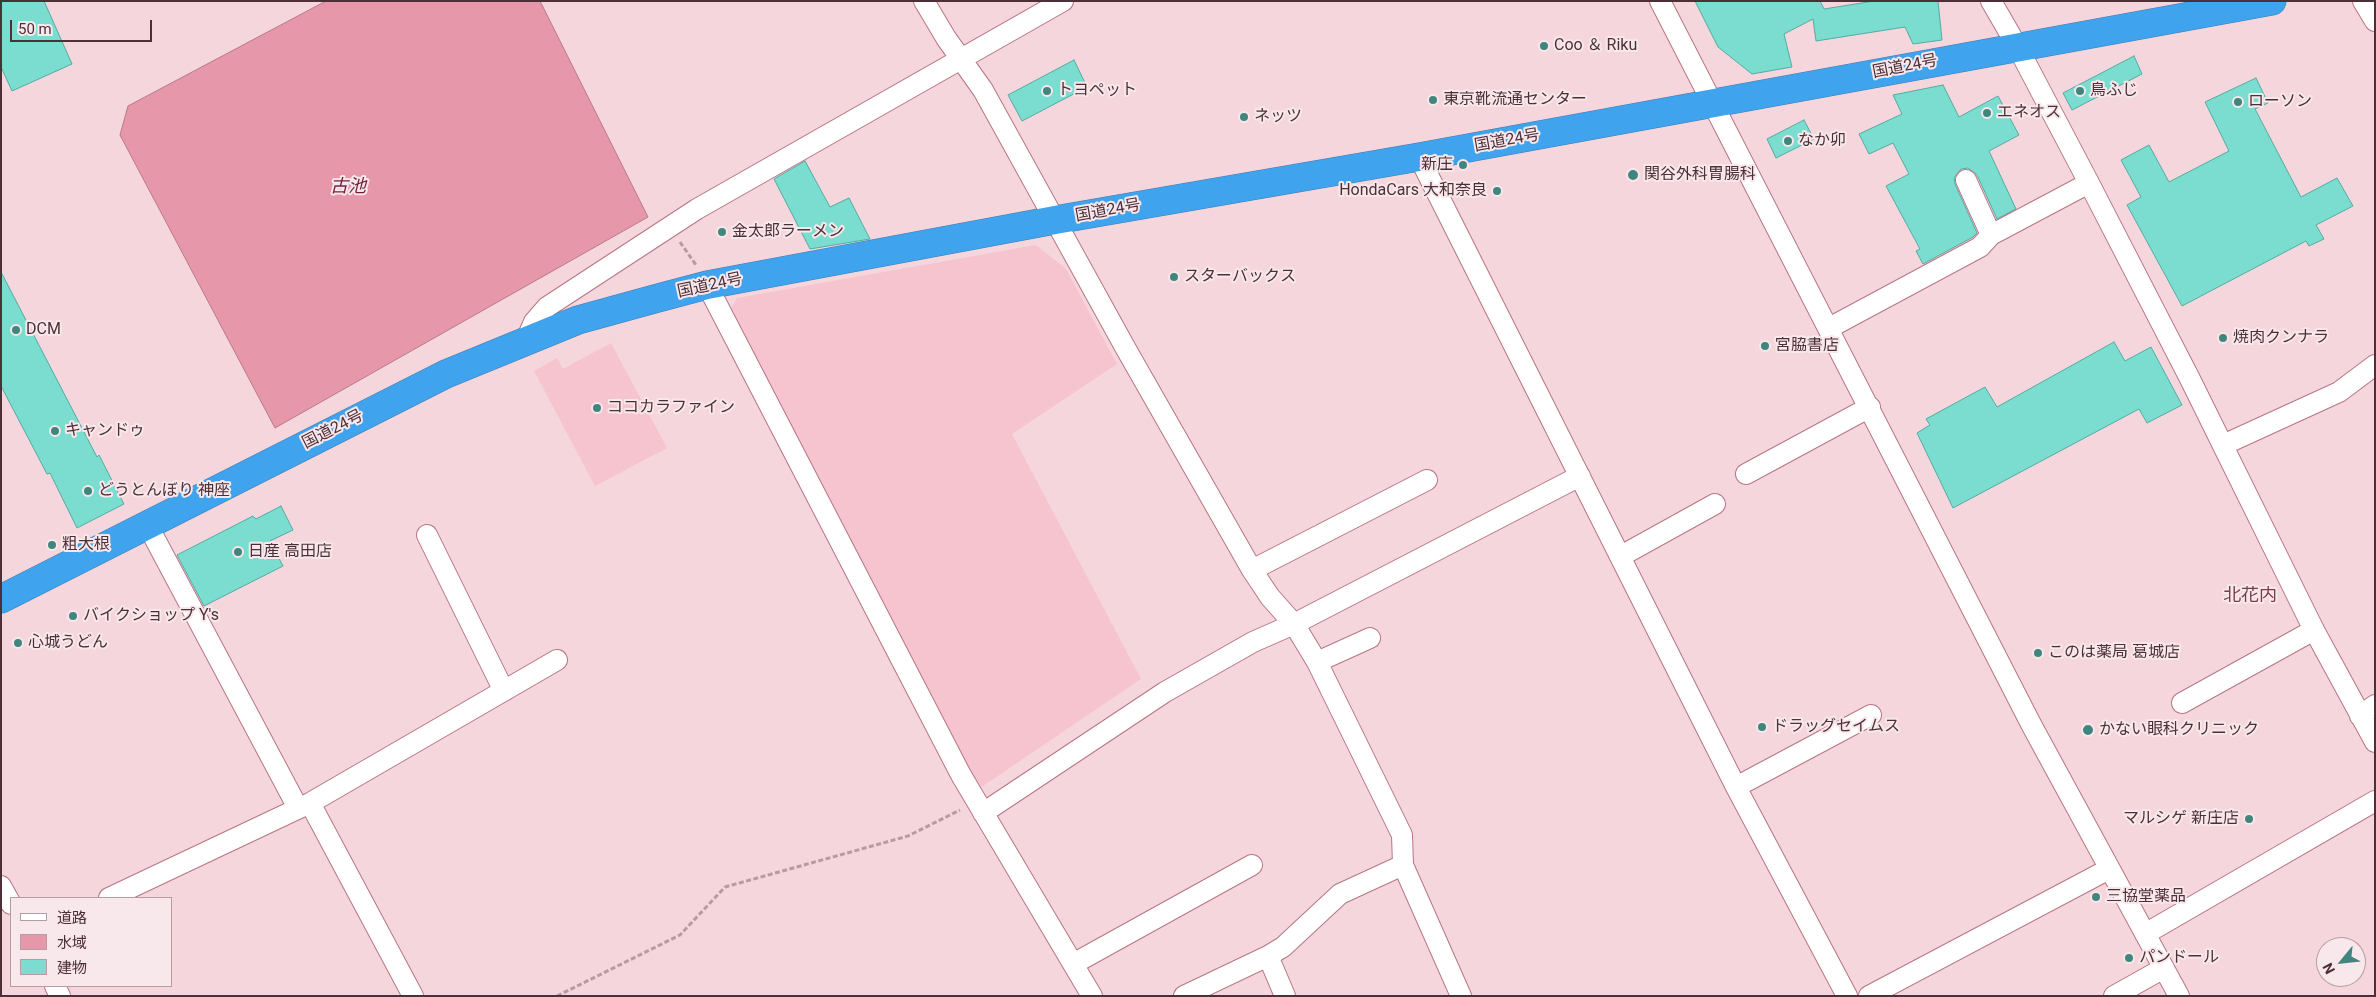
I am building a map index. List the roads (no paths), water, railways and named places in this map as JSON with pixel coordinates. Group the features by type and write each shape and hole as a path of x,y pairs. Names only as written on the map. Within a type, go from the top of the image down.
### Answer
{"highway":[{"name":"国道24号","path":"1,599 148,526 383,404 446,374 578,320 707,285 1055,220 1420,157 2272,1"}],"street":[{"path":"924,1 960,58 984,90 1252,570 1270,597 1294,624 1317,662 1402,835 1403,865 1461,996"},
{"path":"526,340 534,322 547,307 697,209 1062,1"},
{"path":"1660,1 2032,726 2180,996"},
{"path":"1991,1 2018,46 2223,445 2314,630 2367,710 2375,742"},
{"path":"2363,1 2375,21"},
{"path":"1420,157 1736,787 1847,996"},
{"path":"1966,180 1992,234"},
{"path":"1829,328 1980,246 1992,234 2088,183"},
{"path":"707,285 980,807 1092,996"},
{"path":"2223,445 2339,392 2375,365"},
{"path":"1746,474 1870,407"},
{"path":"980,807 1165,692 1253,642 1294,624 1580,476"},
{"path":"1252,570 1427,480"},
{"path":"1620,556 1715,504"},
{"path":"148,526 304,806 413,996"},
{"path":"427,535 504,691"},
{"path":"2182,703 2314,630"},
{"path":"1317,662 1370,638"},
{"path":"112,897 304,806 557,660"},
{"path":"1736,787 1871,715"},
{"path":"2145,934 2375,801"},
{"path":"1073,964 1252,864"},
{"path":"1184,996 1268,956 1283,946 1340,894 1403,865"},
{"path":"1868,996 2109,869"},
{"path":"1,886 10,902"},
{"path":"1268,956 1285,996"},
{"path":"2114,996 2164,968"}],"water":[{"name":"古池","path":"326,1 540,1 648,217 275,428 120,135 128,106"}],"place":[{"name":"Coo ＆ Riku","path":"1544,46"},
{"name":"トヨペット","path":"1047,91"},
{"name":"鳥ふじ","path":"2080,91"},
{"name":"東京靴流通センター","path":"1433,100"},
{"name":"ローソン","path":"2238,102"},
{"name":"エネオス","path":"1987,113"},
{"name":"ネッツ","path":"1244,117"},
{"name":"なか卯","path":"1788,141"},
{"name":"新庄","path":"1463,165"},
{"name":"関谷外科胃腸科","path":"1633,175"},
{"name":"HondaCars 大和奈良","path":"1497,191"},
{"name":"金太郎ラーメン","path":"722,232"},
{"name":"スターバックス","path":"1174,277"},
{"name":"DCM","path":"16,330"},
{"name":"焼肉クンナラ","path":"2223,338"},
{"name":"宮脇書店","path":"1765,346"},
{"name":"ココカラファイン","path":"597,408"},
{"name":"キャンドゥ","path":"55,431"},
{"name":"どうとんぼり 神座","path":"88,491"},
{"name":"粗大根","path":"52,545"},
{"name":"日産 高田店","path":"238,552"},
{"name":"バイクショップ Y's","path":"73,616"},
{"name":"心城うどん","path":"18,643"},
{"name":"このは薬局 葛城店","path":"2038,653"},
{"name":"ドラッグセイムス","path":"1762,727"},
{"name":"かない眼科クリニック","path":"2088,730"},
{"name":"マルシゲ 新庄店","path":"2249,819"},
{"name":"三協堂薬品","path":"2096,897"},
{"name":"パンドール","path":"2129,958"}],"district":[{"name":"北花内","path":"2250,596"}]}
